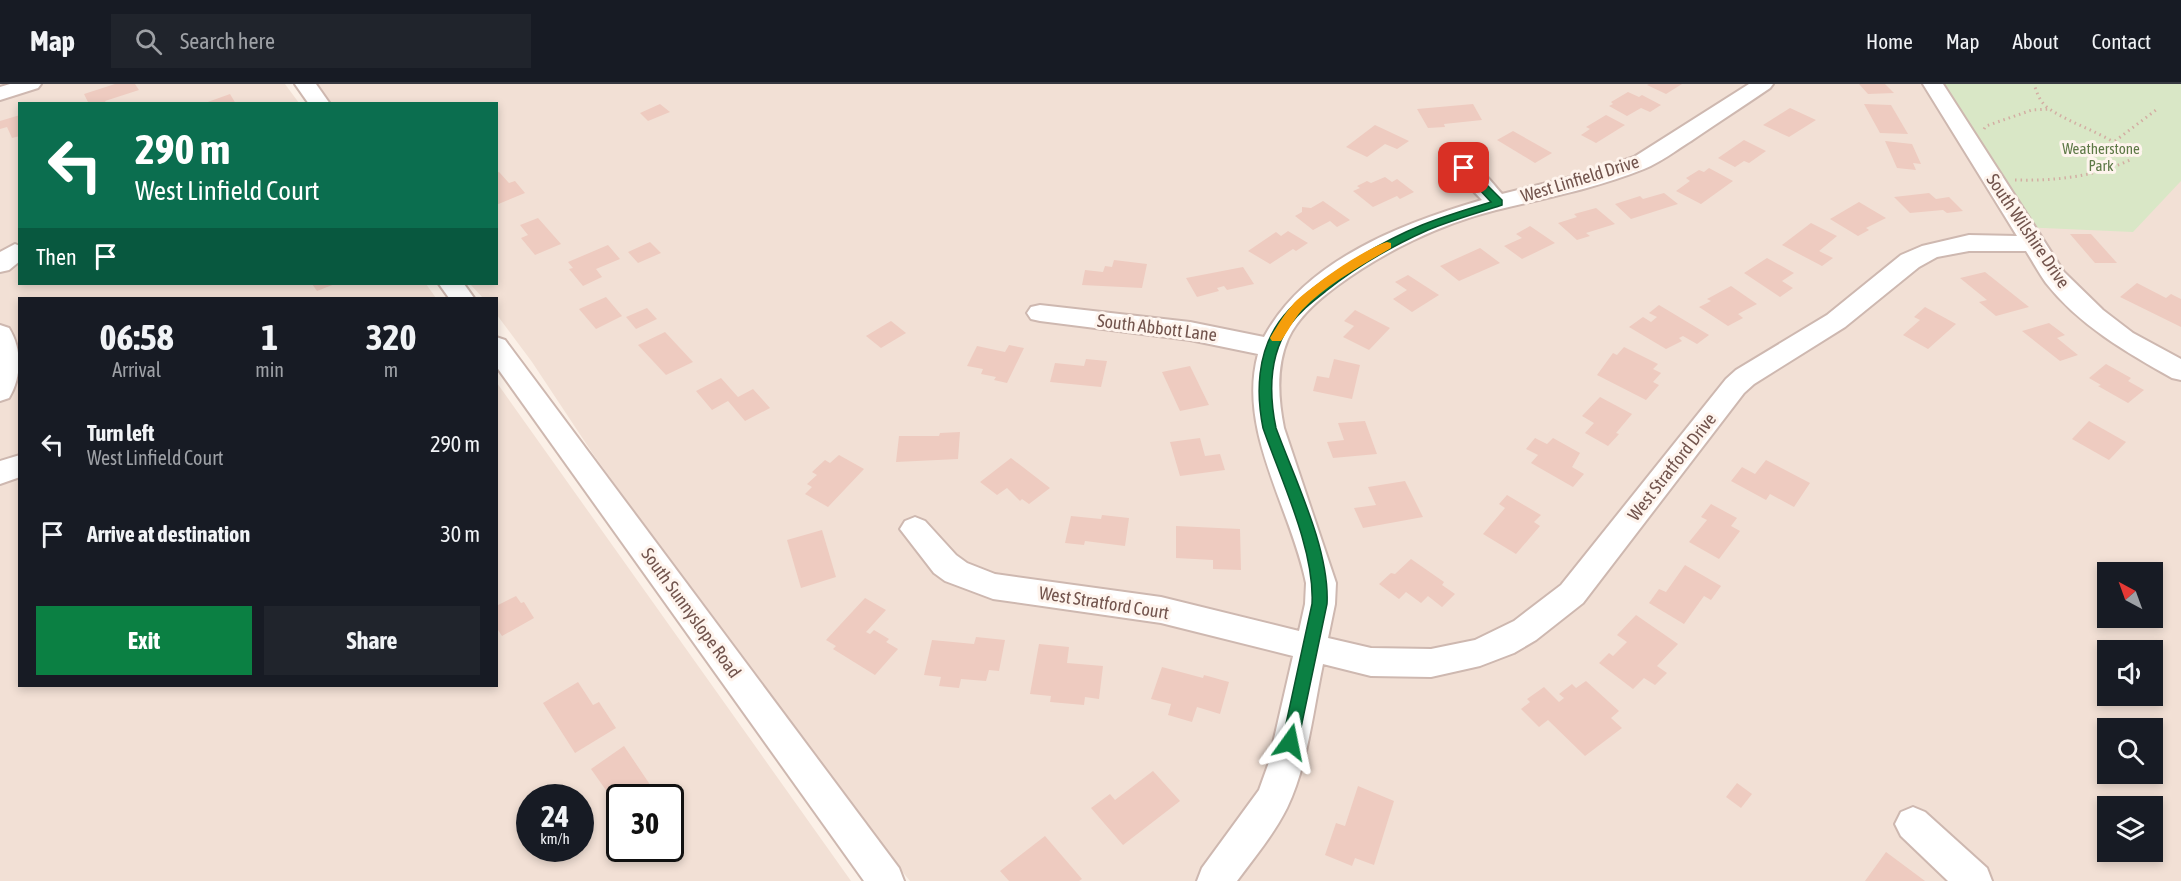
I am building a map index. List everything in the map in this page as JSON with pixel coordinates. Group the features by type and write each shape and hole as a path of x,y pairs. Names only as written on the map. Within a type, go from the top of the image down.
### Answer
{"street":[{"path":"0,94 31,84"},
{"path":"305,84 318,102"},
{"name":"West Linfield Drive","path":"1215,881 1258,824 1274,798 1285,765 1320,604 1321,583 1310,539 1270,428 1267,413 1265,389 1267,370 1273,348 1283,326 1297,308 1343,272 1398,240 1424,228 1498,203 1636,164 1763,84"},
{"name":"South Wilshire Drive","path":"1933,84 2055,278 2094,316 2124,339 2181,371"},
{"path":"1464,168 1498,203"},
{"name":"West Stratford Drive","path":"1311,649 1371,662 1403,665 1432,664 1485,652 1516,637 1539,622 1572,594 1735,386 1745,377 1836,321 1910,261 1930,251 1969,243 2032,244"},
{"path":"452,285 461,297"},
{"name":"South Abbott Lane","path":"1040,314 1221,335 1273,348"},
{"path":"0,334 6,343 5,375 0,391"},
{"name":"South Sunnyslope Road","path":"498,349 886,881"},
{"path":"0,474 18,466"},
{"name":"West Stratford Court","path":"915,529 945,564 971,579 993,586 1161,610 1311,649"},
{"path":"1913,824 1974,881"}],"path":[{"path":"1993,180 2042,181 2113,170 2130,160 2131,154 2115,141 2051,110 2039,99 2034,84"},
{"path":"1971,144 1986,126 2032,110 2051,110"},
{"path":"2115,141 2156,110"}],"shaded area":[{"path":"0,84 285,84 298,102 18,102 18,285 427,285 435,297 18,297 18,687 498,687 498,384 851,881 0,881"},
{"path":"318,84 2181,84 2181,881 910,881 851,810 593,454 532,362 498,316 498,297 482,297 471,285 498,285 498,102 330,102"}],"green space":[{"name":"Weatherstone Park","path":"1933,84 2181,84 2181,181 2133,232 2022,227"}],"building":[{"path":"115,84 135,84 139,90 106,102 88,102 84,94"},
{"path":"1682,84 1666,94 1647,85"},
{"path":"1859,84 1885,84 1894,93 1868,94"},
{"path":"1628,92 1639,97 1642,95 1661,105 1650,112 1641,108 1627,116 1609,106 1613,104 1611,102"},
{"path":"230,94 235,102 208,102"},
{"path":"660,104 670,112 648,121 640,113"},
{"path":"1473,104 1482,120 1444,124 1445,127 1428,128 1417,109"},
{"path":"1864,104 1891,105 1908,134 1880,133"},
{"path":"1790,108 1816,120 1789,137 1763,125"},
{"path":"1606,115 1625,125 1596,143 1581,135 1590,129 1586,127"},
{"path":"18,116 18,136 12,138 7,127 0,129 0,121"},
{"path":"1375,125 1409,141 1397,149 1385,144 1367,157 1346,147"},
{"path":"1513,131 1552,153 1535,163 1497,140"},
{"path":"1744,140 1766,151 1749,163 1744,161 1735,167 1718,158"},
{"path":"1885,141 1912,144 1921,164 1913,163 1916,170 1897,168"},
{"path":"1709,168 1733,181 1701,204 1676,191 1690,181 1686,178 1699,170 1704,172"},
{"path":"498,172 509,183 515,181 525,193 498,204"},
{"path":"1385,177 1392,182 1397,179 1414,192 1400,199 1397,196 1373,207 1353,191 1367,181 1371,183"},
{"path":"1664,193 1678,204 1631,219 1615,204 1640,196 1643,199"},
{"path":"1929,193 1936,199 1949,197 1963,211 1910,213 1894,197"},
{"path":"1323,201 1350,220 1337,227 1330,221 1313,230 1295,216 1302,212 1302,207 1311,208"},
{"path":"1859,202 1886,218 1866,228 1869,230 1858,236 1830,219"},
{"path":"1596,208 1615,224 1586,233 1590,236 1577,240 1558,223 1577,217 1574,214"},
{"path":"538,218 561,244 535,255 521,238 528,235 520,225"},
{"path":"1811,223 1837,236 1819,251 1833,258 1822,266 1782,245"},
{"path":"1530,226 1555,243 1522,259 1504,246 1522,238 1516,234"},
{"path":"1288,231 1308,243 1296,251 1293,249 1270,264 1248,251 1276,232 1281,236"},
{"path":"2070,234 2091,234 2117,263 2095,263"},
{"path":"650,242 661,253 638,263 628,252"},
{"path":"608,245 620,259 596,269 602,277 583,286 569,269 573,268 568,262"},
{"path":"1480,248 1500,263 1459,281 1440,266"},
{"path":"1767,258 1794,273 1782,281 1793,288 1780,297 1744,273"},
{"path":"1114,260 1147,264 1142,288 1082,285 1085,270 1103,272 1105,266 1112,267"},
{"path":"1243,267 1254,284 1227,290 1224,286 1217,288 1219,291 1197,297 1186,278"},
{"path":"1985,272 2029,307 1996,316 1979,302 1987,300 1960,278"},
{"path":"1408,275 1439,295 1412,312 1393,299 1407,290 1395,282"},
{"path":"2137,283 2166,298 2171,294 2181,299 2181,327 2120,297"},
{"path":"313,285 332,285 317,291"},
{"path":"1731,286 1757,304 1738,314 1743,318 1728,326 1699,307 1711,301 1707,299"},
{"path":"606,297 622,316 596,329 579,309"},
{"path":"1659,305 1709,335 1697,344 1683,336 1679,338 1682,341 1666,349 1629,327 1643,317 1651,322 1657,317 1649,313"},
{"path":"1925,307 1956,324 1928,349 1903,335 1920,320 1914,317"},
{"path":"647,308 657,319 636,329 626,317"},
{"path":"1355,310 1390,328 1369,350 1343,337 1354,326 1344,321"},
{"path":"891,321 906,333 881,348 866,336"},
{"path":"2049,323 2065,335 2057,338 2078,355 2060,361 2022,331"},
{"path":"665,332 693,362 666,375 638,345"},
{"path":"1009,345 1024,348 1007,383 994,380 996,377 981,374 983,369 967,366 977,346 1005,352"},
{"path":"1624,347 1658,364 1653,369 1661,373 1653,382 1659,385 1646,400 1597,375 1613,353 1617,355"},
{"path":"1086,359 1107,361 1101,387 1050,382 1055,363 1084,366"},
{"path":"1334,359 1360,365 1352,399 1313,391 1317,376 1329,378"},
{"path":"2106,364 2131,378 2128,381 2144,390 2128,403 2098,386 2101,385 2089,378"},
{"path":"1190,366 1209,405 1180,411 1162,372"},
{"path":"721,378 738,397 753,389 770,408 745,421 728,401 712,410 696,391"},
{"path":"1600,397 1632,414 1608,446 1585,433 1594,423 1582,416"},
{"path":"1365,421 1377,454 1333,458 1327,442 1344,440 1338,423"},
{"path":"2089,421 2126,442 2109,460 2072,439"},
{"path":"960,432 958,459 896,462 899,436 939,436 940,433"},
{"path":"1200,438 1205,456 1220,454 1225,470 1180,476 1170,442"},
{"path":"1535,438 1547,444 1553,438 1580,453 1572,467 1584,474 1573,487 1531,463 1538,455 1526,449"},
{"path":"839,455 864,469 828,507 805,494 812,487 807,484 817,475 812,472 825,460 830,463"},
{"path":"1011,458 1050,488 1029,504 1022,499 1020,501 1007,488 997,495 980,482"},
{"path":"1766,460 1810,483 1794,507 1770,494 1766,500 1731,481 1742,467 1755,474"},
{"path":"1405,481 1423,517 1363,528 1354,508 1376,505 1368,487"},
{"path":"1507,495 1541,515 1534,522 1540,526 1516,554 1483,534 1505,508 1499,504"},
{"path":"1711,504 1737,518 1731,526 1740,531 1719,559 1689,542 1707,520 1701,517"},
{"path":"1102,515 1129,518 1125,546 1085,541 1084,545 1065,543 1071,516 1101,519"},
{"path":"1176,526 1240,529 1241,570 1213,569 1213,560 1176,558"},
{"path":"822,530 836,577 801,588 787,540"},
{"path":"1411,559 1444,582 1442,585 1455,594 1442,607 1428,596 1421,603 1406,592 1399,599 1379,584 1391,573 1395,574"},
{"path":"1685,565 1721,586 1711,600 1704,596 1684,624 1649,603 1659,589 1666,592"},
{"path":"516,596 521,603 524,602 534,618 502,636 498,630 498,605"},
{"path":"865,598 886,610 866,632 870,634 874,630 889,639 886,642 898,649 875,675 833,649 836,646 826,640"},
{"path":"1636,615 1678,644 1657,666 1667,673 1655,685 1644,678 1633,689 1599,663 1609,653 1613,656 1627,642 1617,635"},
{"path":"976,637 1005,640 999,671 989,670 986,681 961,679 959,688 939,686 941,677 924,675 932,640 974,644"},
{"path":"1039,644 1069,647 1067,663 1103,666 1099,699 1085,697 1084,705 1050,702 1051,696 1030,694"},
{"path":"1162,667 1229,682 1220,714 1197,707 1192,722 1168,715 1171,704 1151,699"},
{"path":"1586,681 1619,711 1611,718 1622,728 1585,756 1548,720 1539,727 1521,709 1530,702 1527,699 1544,687 1559,702 1564,698 1559,694 1572,684 1576,688"},
{"path":"578,682 593,705 599,702 616,728 575,753 543,703"},
{"path":"624,746 650,784 606,784 606,790 591,769"},
{"path":"1153,771 1180,801 1123,845 1091,808 1110,794 1115,800"},
{"path":"1737,783 1752,794 1741,808 1726,797"},
{"path":"1358,786 1394,801 1374,865 1355,858 1352,866 1325,855 1336,823 1345,826"},
{"path":"1045,836 1082,879 1079,881 1009,881 1000,871"},
{"path":"1886,852 1925,881 1865,881"}],"slow traffic":[{"path":"1277,338 1297,308 1312,294 1334,277 1387,246"}],"route":[{"path":"1290,742 1320,604 1321,583 1310,539 1270,428 1267,413 1265,389 1267,370 1275,340 1297,308 1312,294 1360,261 1424,228 1498,203 1485,187 1464,168"}]}
